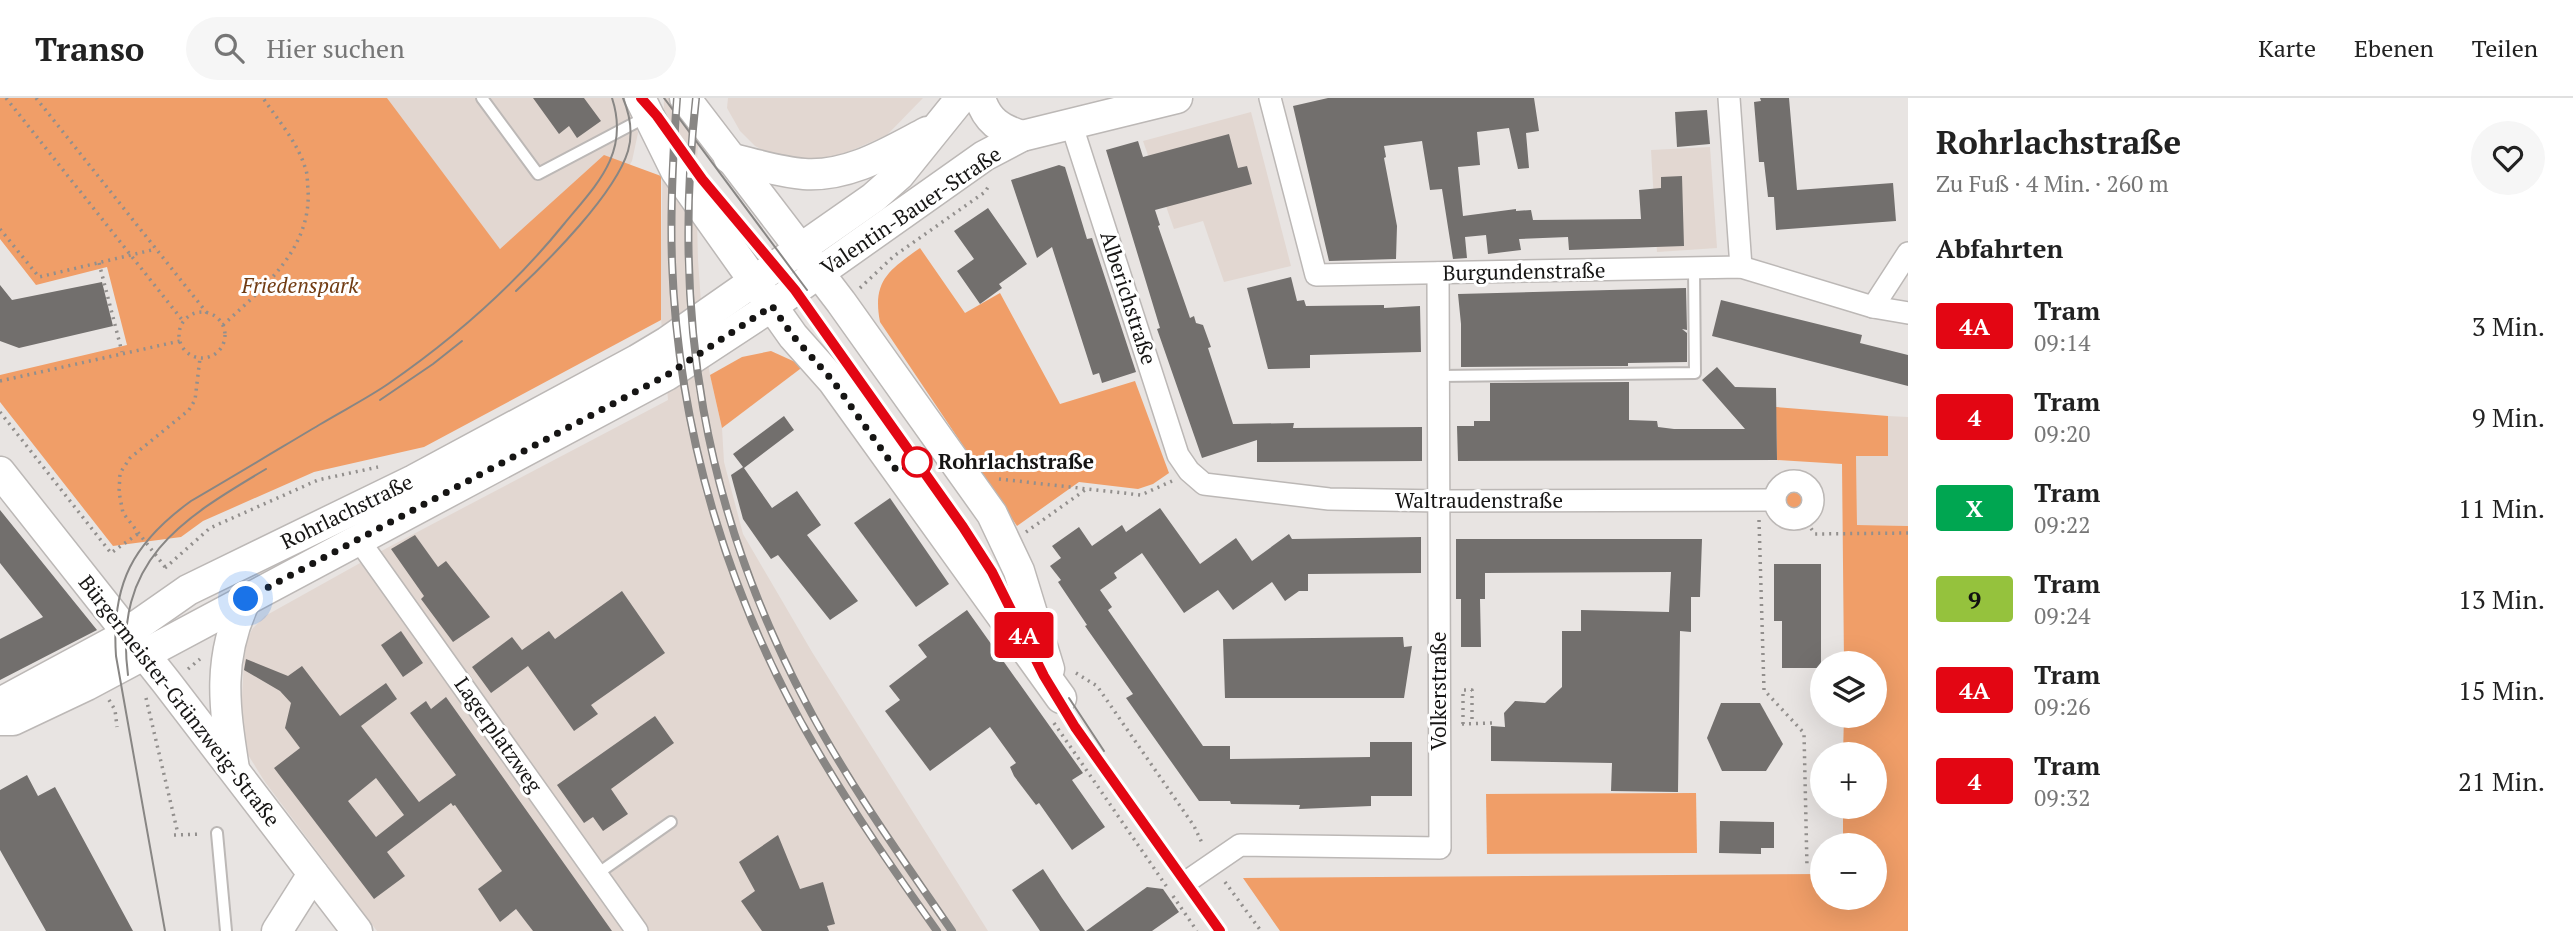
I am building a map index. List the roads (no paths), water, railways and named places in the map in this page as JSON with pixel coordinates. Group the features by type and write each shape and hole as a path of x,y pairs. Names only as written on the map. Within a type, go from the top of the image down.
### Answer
{"street":[{"path":"644,107 676,171 793,336 833,381 1061,698 1045,659 1019,571 992,514 820,273 685,98"},
{"name":"Rohrlachstraße","path":"0,720 13,720 136,644 188,590 414,480 667,342 873,198 899,175 961,98"},
{"path":"980,98 992,121 1002,130 1022,136"},
{"name":"Valentin-Bauer-Straße","path":"772,306 984,156 1022,136 1177,98"},
{"name":"Burgundenstraße","path":"1270,98 1316,275 1741,267 1873,307 1908,313"},
{"path":"1728,98 1741,267"},
{"name":"Alberichstraße","path":"1071,122 1178,455 1189,471"},
{"path":"729,158 803,174 824,174 875,160 937,127"},
{"path":"1873,307 1908,253"},
{"name":"Volkerstraße","path":"1189,880 1240,845 1440,848 1438,273"},
{"name":"Rohrlachstraße","path":"0,705 136,644 246,599 667,375 772,306"},
{"name":"Waltraudenstraße","path":"1189,471 1204,484 1329,499 1766,500"},
{"name":"Bürgermeister-Grünzweig-Straße","path":"0,472 167,683 357,931"},
{"path":"1788,481 1800,481 1810,489 1813,501 1808,513 1797,519 1784,517 1766,500 1788,481"},
{"name":"Lagerplatzweg","path":"358,539 637,931"},
{"path":"235,772 226,712 227,656 233,627 246,599"},
{"path":"278,931 313,874"}],"lane":[{"path":"482,98 538,174 644,107"},
{"path":"1439,376 1695,373 1694,268"},
{"path":"597,874 671,822"},
{"path":"217,833 226,931"}],"tram line":[{"path":"165,931 116,656 117,607 130,567 154,533 191,501 388,384 459,330 525,269 588,195 607,167 617,135 612,98"},
{"path":"516,291 580,226 621,168 630,138 629,118 623,98"},
{"path":"641,98 702,179 795,290 972,539 1013,610 1044,676 1075,727 1220,931"},
{"name":"4A","path":"641,98 702,179 795,290 963,527 992,572 1044,676 1075,727 1220,931"},
{"path":"664,98 807,290"},
{"path":"380,400 462,341"},
{"path":"128,675 126,636 131,602 142,573 159,548 181,527 206,507 266,469"},
{"path":"1069,698 1104,751"}],"railway":[{"path":"677,98 671,221 676,326 685,390 714,515 758,636 786,694 845,796 937,931"},
{"path":"696,98 690,179 689,257 693,334 703,409 720,483 742,557 771,630 822,733 952,931"}],"place":[{"name":"Rohrlachstraße","path":"917,462"}],"park label":[{"name":"Friedenspark","path":"300,286"}]}
